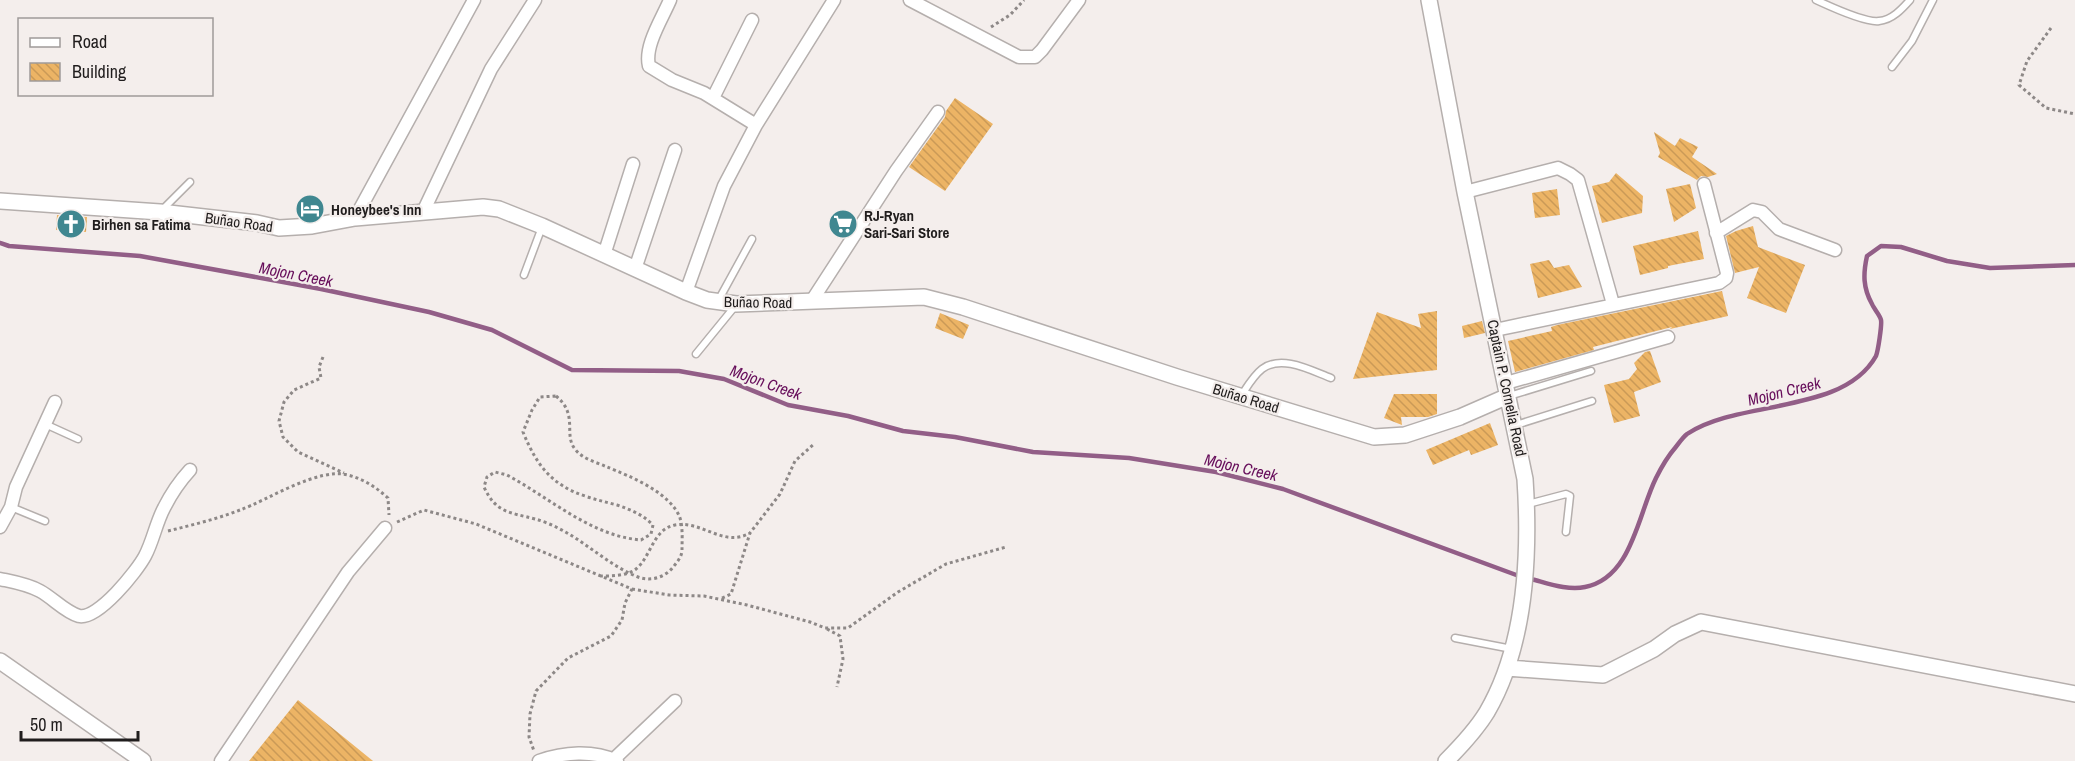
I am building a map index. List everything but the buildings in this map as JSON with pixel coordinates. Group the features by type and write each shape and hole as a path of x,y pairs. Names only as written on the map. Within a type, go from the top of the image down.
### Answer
{"street":[{"path":"355,218 474,0"},
{"path":"423,212 491,69 535,0"},
{"path":"670,0 650,47 647,57 649,66 672,80 713,98 756,125"},
{"path":"686,292 724,186 756,125 834,0"},
{"path":"910,0 1019,57 1035,57 1079,0"},
{"name":"Captain P. Cornelia Road","path":"1429,0 1465,192 1525,479 1528,546 1526,578 1507,668 1487,711 1470,736 1446,761"},
{"path":"713,98 752,20"},
{"path":"811,302 896,171 938,112"},
{"path":"635,269 675,150"},
{"path":"604,255 633,165"},
{"path":"1465,192 1558,168 1578,180 1613,304"},
{"path":"1495,330 1723,281 1727,273 1704,184"},
{"name":"Buñao Road","path":"0,201 160,212 257,223 279,228 312,226 355,218 483,207 499,210 542,226 707,300 736,304 924,297 963,307 1374,437 1405,435 1460,417 1507,389"},
{"path":"1716,233 1753,210 1762,212 1779,229 1835,250"},
{"path":"1507,389 1668,337"},
{"path":"0,527 11,507 16,487 55,402"},
{"path":"0,579 40,591 70,612 81,616 90,614 108,601 144,558 162,511 178,484 190,470"},
{"path":"221,761 348,572 385,528"},
{"path":"1507,668 1603,675 1654,649 1675,634 1701,622 2075,694"},
{"path":"0,661 143,761"},
{"path":"537,757 584,752 615,760 675,701"}],"lane":[{"path":"1816,0 1840,12 1879,22 1898,14 1910,0"},
{"path":"1892,67 1911,40 1933,0"},
{"path":"160,212 190,182"},
{"path":"524,275 542,226"},
{"path":"718,301 753,239"},
{"path":"696,354 736,304"},
{"path":"1240,396 1257,374 1274,364 1290,364 1331,378"},
{"path":"1507,389 1592,371"},
{"path":"1514,426 1592,401"},
{"path":"45,424 78,439"},
{"path":"1527,504 1566,494 1570,496 1566,532"},
{"path":"11,507 45,521"},
{"path":"1455,638 1512,649"}],"path":[{"path":"976,35 1003,21 1024,0"},
{"path":"2051,28 2027,61 2019,85 2046,108 2075,114"},
{"path":"323,357 319,367 321,378 294,390 284,402 279,421 283,437 298,452 374,486 388,498 390,511 385,528"},
{"path":"556,396 565,404 570,418 574,449 587,459 655,490 680,517 681,525 682,554 670,571 659,578 640,578 560,529 537,519 500,509 489,498 484,487 486,477 495,472 507,475 570,514 623,539 641,540 651,534 653,525 644,515 584,496 558,483 542,469 531,452 523,432 540,397 556,396"},
{"path":"721,599 731,594 750,533 780,494 795,461 814,444"},
{"path":"154,535 240,510 317,478 333,474 348,475"},
{"path":"385,528 424,510 476,524 632,589 669,595 721,599 810,621 840,636 843,659 837,687"},
{"path":"598,576 617,576 636,569 665,530 673,525 690,524 726,538 743,537 750,533"},
{"path":"825,628 848,628 898,592 946,564 1006,547"},
{"path":"537,757 529,737 530,714 536,691 568,658 611,636 622,620 625,603 632,589"}],"waterway":[{"name":"Mojon Creek","path":"0,243 9,246 140,256 321,289 429,312 492,330 572,370 679,371 724,379 788,405 848,416 903,431 955,437 1033,452 1129,458 1216,472 1283,489 1519,576"},
{"name":"Mojon Creek","path":"1531,579 1578,588 1601,581 1613,571 1631,543 1658,474 1687,434 1709,423 1734,415 1815,397 1840,388 1861,375 1876,356 1879,344 1881,320 1865,287 1864,275 1867,256 1881,246 1901,247 1947,261 1990,268 2075,265"}],"place":[{"name":"Honeybee's Inn","path":"310,209"},
{"name":"Birhen sa Fatima","path":"71,224"},
{"name":"RJ-Ryan Sari-Sari Store","path":"843,224"}]}
